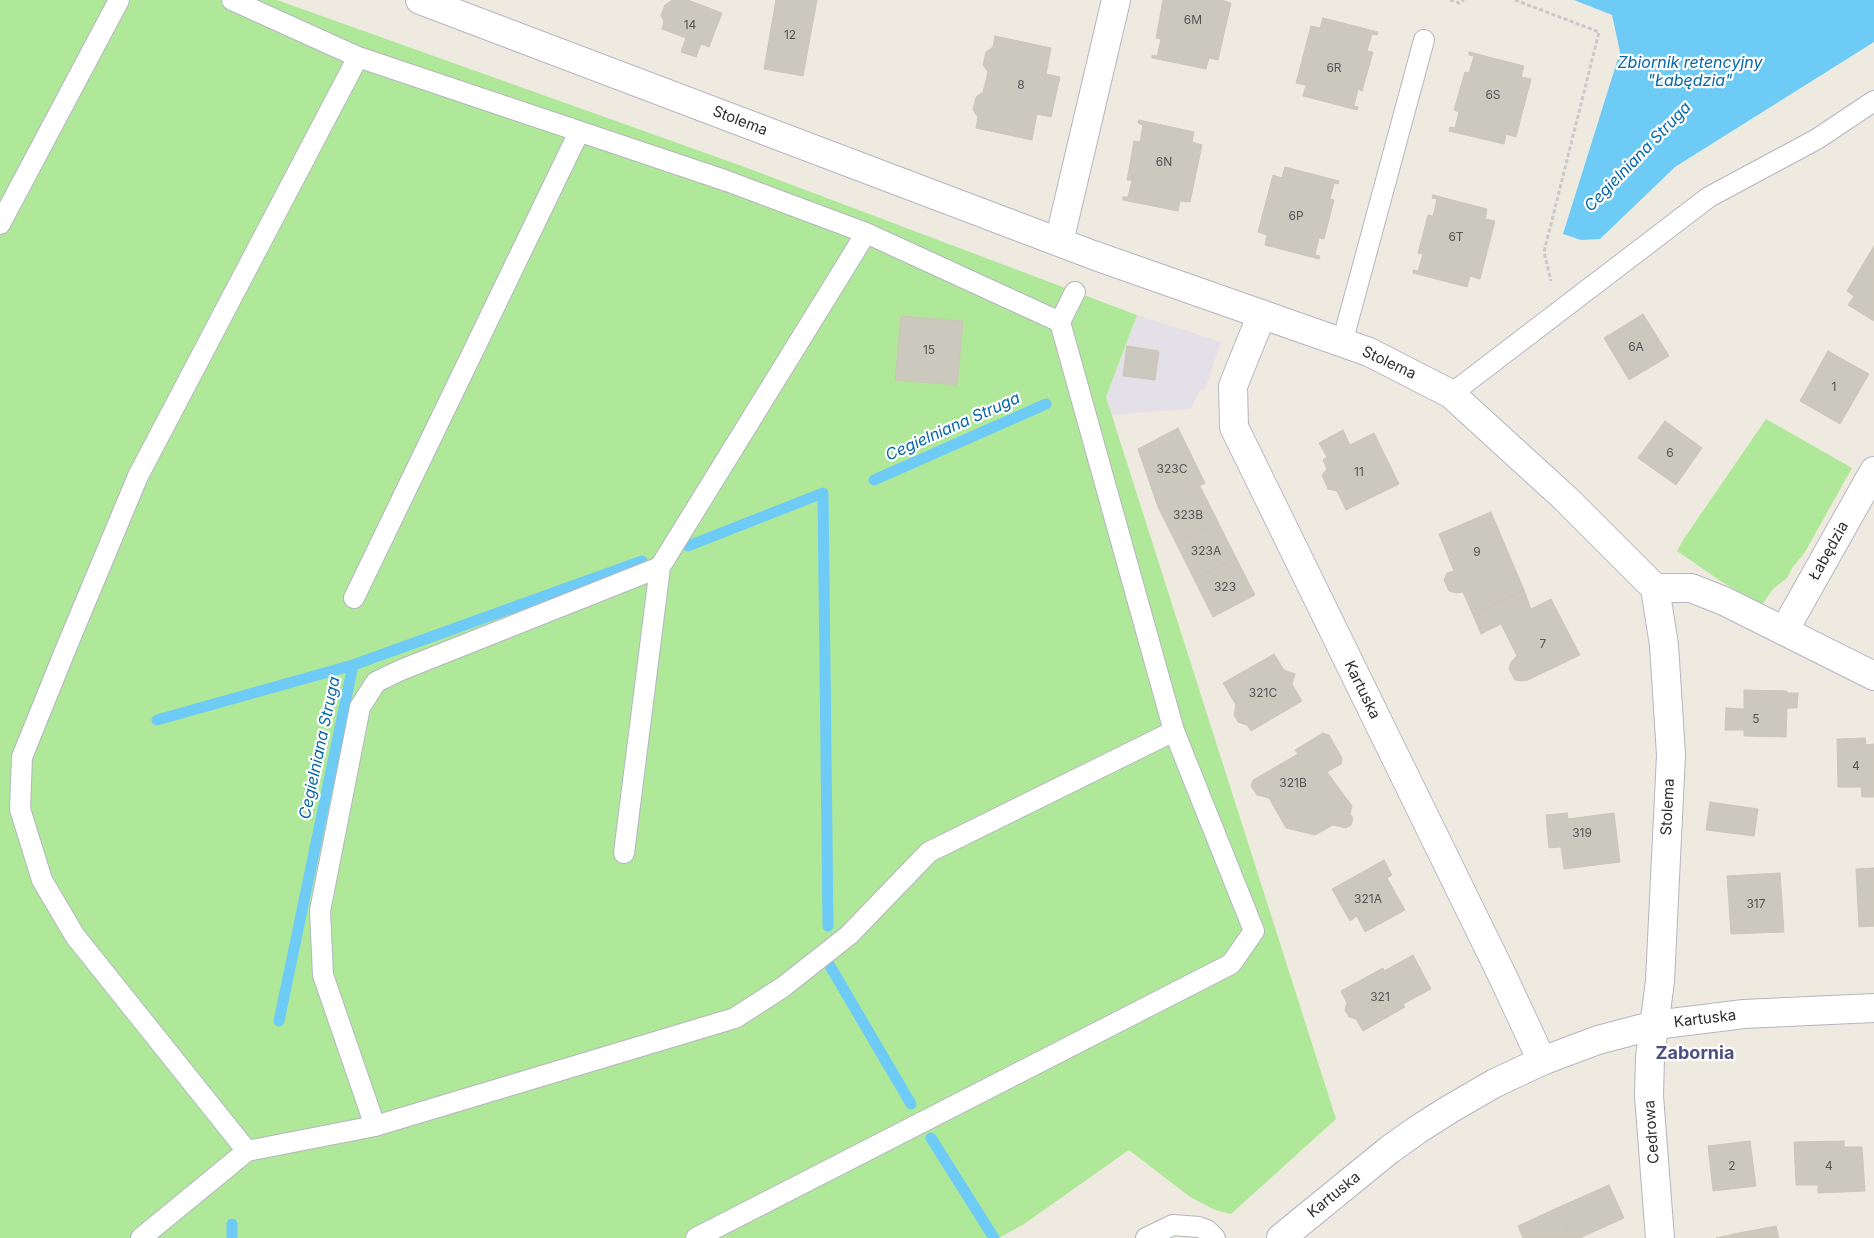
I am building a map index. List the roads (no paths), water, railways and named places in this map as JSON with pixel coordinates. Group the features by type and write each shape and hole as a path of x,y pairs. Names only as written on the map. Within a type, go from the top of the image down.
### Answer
{"street":[{"name":"Stolema","path":"420,0 1059,242 1369,352 1451,394 1566,499 1655,588 1664,645 1671,755 1660,981 1655,1026"},
{"path":"1059,242 1116,0"},
{"name":"Kartuska","path":"1262,314 1233,386 1234,427 1502,975 1542,1061"},
{"name":"Łabędzia","path":"1784,631 1874,471"},
{"path":"1655,588 1691,588 1724,601 1874,676"},
{"name":"Kartuska","path":"1280,1238 1389,1150 1417,1130 1495,1083 1542,1061 1598,1040 1655,1026 1744,1014 1874,1008"},
{"name":"Cedrowa","path":"1655,1026 1650,1057 1648,1096 1660,1238"}],"lane":[{"path":"0,224 120,0"},
{"path":"232,0 358,57 727,181 866,233 1060,322"},
{"path":"1342,344 1424,40"},
{"path":"247,1151 75,936 42,880 20,809 22,757 138,476 358,57"},
{"path":"1451,394 1709,197 1817,139 1874,101"},
{"path":"354,598 579,132"},
{"path":"624,853 660,566 866,233"},
{"path":"696,1238 1231,964 1254,931 1174,731 1060,322 1075,292"},
{"path":"375,1126 323,975 320,912 360,707 376,682 401,670 660,566"},
{"path":"142,1238 247,1151 375,1126 735,1018 783,987 849,935 929,852 1174,731"},
{"path":"1146,1238 1173,1225 1198,1227 1207,1230 1215,1238"}],"water":[{"name":"Zbiornik retencyjny \"Łabędzia\"","path":"1574,0 1874,0 1874,42 1675,167 1600,239 1581,240 1563,234 1620,52 1612,15"}],"waterway":[{"name":"Cegielniana Struga","path":"874,480 1046,404"},
{"path":"688,546 823,493 828,926"},
{"name":"Cegielniana Struga","path":"157,720 353,665 642,561"},
{"name":"Cegielniana Struga","path":"279,1021 353,665"},
{"path":"830,966 911,1104"},
{"path":"931,1138 994,1238"},
{"name":"Cegielniana Struga","path":"232,1224 232,1238"}],"district":[{"name":"Zabornia","path":"1695,1054"}]}
